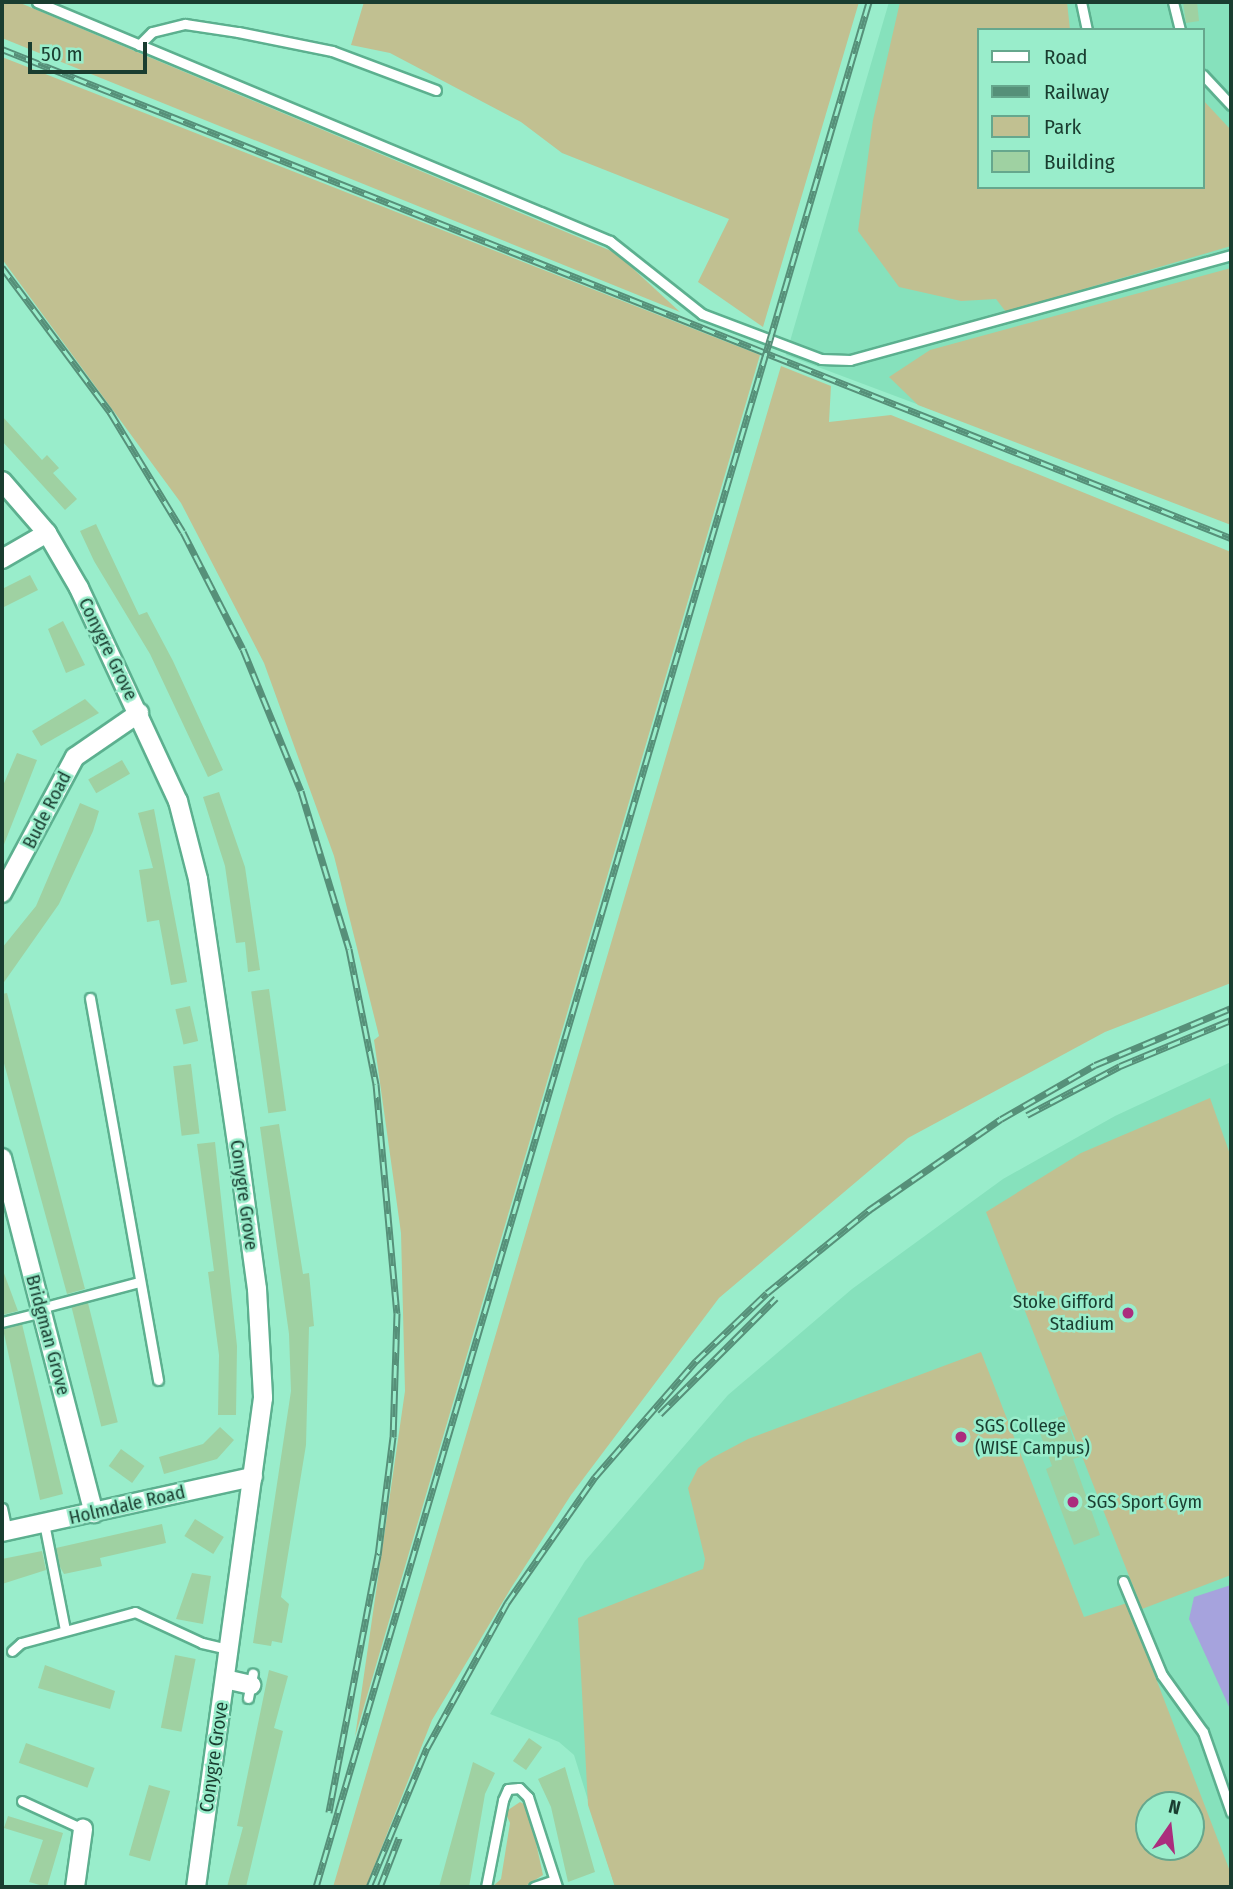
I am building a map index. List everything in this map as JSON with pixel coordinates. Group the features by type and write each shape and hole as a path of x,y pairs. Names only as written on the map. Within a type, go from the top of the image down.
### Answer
{"street":[{"name":"Conygre Grove","path":"2,481 47,533 139,713 178,801 198,879 257,1289 263,1398 196,1887"},
{"path":"2,559 47,533"},
{"name":"Bude Road","path":"2,893 75,757 139,713"},
{"name":"Bridgman Grove","path":"2,1158 94,1513"},
{"name":"Holmdale Road","path":"5,1532 253,1477"},
{"path":"225,1679 251,1685"},
{"path":"75,1887 83,1829"}],"lane":[{"path":"37,2 610,241 702,314 821,359 850,360 1231,254"},
{"path":"1082,2 1087,28"},
{"path":"1173,2 1180,28"},
{"path":"139,45 152,32 185,24 238,32 332,51 436,90"},
{"path":"1205,74 1231,105"},
{"path":"90,998 158,1380"},
{"path":"2,1322 139,1282"},
{"path":"2,1508 5,1532"},
{"path":"44,1523 65,1630"},
{"path":"1123,1581 1161,1675 1202,1732 1231,1812"},
{"path":"12,1651 21,1643 135,1612 202,1643 229,1648"},
{"path":"486,1887 508,1790 519,1788 528,1797 555,1884 534,1887"},
{"path":"22,1801 83,1829"}],"shaded area":[{"path":"889,2 1231,2 1231,522 786,355"},
{"name":"SGS College (WISE Campus)","path":"1231,1062 1231,1887 615,1887 574,1755 559,1742 490,1714 585,1561 728,1395 852,1289 1003,1179 1115,1116"},
{"path":"1231,1585 1231,1711 1189,1619 1194,1597"}],"green space":[{"path":"2,2 18,2 616,253 680,312 2,38"},
{"path":"364,2 859,2 763,327 698,282 729,219 562,153 521,122 390,53 351,45"},
{"path":"900,2 1067,2 1070,28 978,28 978,189 1205,189 1205,102 1231,130 1231,246 1006,312 996,299 961,301 899,287 858,231 873,120"},
{"path":"2,57 760,355 355,1737 405,1391 401,1233 374,1040 379,1036 334,856 264,663 181,503 2,259"},
{"path":"1231,268 1231,525 918,405 889,377 930,350"},
{"path":"781,366 831,386 829,422 891,415 1231,552 1231,983 1105,1032 908,1138 719,1298 571,1495 511,1588 432,1720 366,1887 333,1887"},
{"name":"Stoke Gifford Stadium","path":"1210,1098 1231,1157 1231,1575 1142,1609 986,1212 1081,1153"},
{"path":"981,1352 1084,1617 1127,1603 1199,1791 1135,1791 1135,1861 1205,1861 1205,1806 1231,1874 1231,1887 615,1887 588,1805 578,1618 703,1569 705,1559 688,1488 698,1468 748,1439"},
{"path":"520,1802 528,1806 543,1875 524,1887 492,1887 501,1879 510,1823 505,1812"}],"building":[{"path":"1183,2 1197,2 1199,21 1186,23"},
{"path":"2,416 42,460 47,455 59,468 53,473 77,499 65,510 2,441"},
{"path":"96,524 139,615 147,612 173,661 223,770 208,777 150,654 94,561 80,531"},
{"path":"30,575 38,590 2,608 2,589"},
{"path":"63,621 85,665 66,673 48,629"},
{"path":"85,699 99,713 41,746 32,731"},
{"path":"17,753 37,760 3,847 2,788"},
{"path":"122,760 130,774 96,793 88,780"},
{"path":"219,792 245,867 260,970 248,972 245,942 236,943 225,866 203,797"},
{"path":"80,803 99,811 93,831 59,904 2,985 2,948 36,906"},
{"path":"154,809 187,982 171,985 159,920 147,922 139,870 153,868 138,813"},
{"path":"269,989 286,1111 268,1113 251,992"},
{"path":"7,993 85,1289 67,1294 2,1056 2,994"},
{"path":"190,1006 198,1041 183,1044 175,1009"},
{"path":"191,1064 200,1133 182,1136 173,1066"},
{"path":"279,1124 303,1274 309,1273 314,1326 309,1327 306,1445 281,1597 289,1604 282,1643 272,1641 271,1646 253,1643 291,1391 289,1334 260,1127"},
{"path":"215,1142 237,1346 236,1415 218,1415 219,1355 208,1272 214,1271 197,1144"},
{"path":"2,1268 18,1311 2,1315"},
{"path":"88,1303 118,1422 101,1426 72,1307"},
{"path":"22,1324 63,1494 40,1500 3,1329"},
{"name":"SGS Sport Gym","path":"1065,1415 1080,1457 1073,1459 1100,1535 1074,1545 1046,1469 1052,1466 1037,1425"},
{"path":"220,1427 234,1440 217,1459 164,1474 159,1457 203,1444"},
{"path":"121,1449 144,1466 132,1483 109,1466"},
{"path":"195,1519 224,1537 213,1554 184,1536"},
{"path":"162,1524 166,1543 100,1558 102,1566 64,1574 60,1567 56,1548"},
{"path":"42,1551 46,1570 2,1584 2,1559"},
{"path":"192,1573 211,1576 203,1624 176,1619"},
{"path":"175,1655 196,1659 181,1732 161,1728"},
{"path":"45,1665 115,1691 110,1709 38,1688"},
{"path":"269,1670 288,1676 274,1728 283,1731 246,1887 227,1887 243,1827 237,1826"},
{"path":"529,1738 542,1747 526,1770 513,1761"},
{"path":"26,1743 95,1768 87,1788 19,1763"},
{"path":"473,1762 495,1773 485,1794 469,1887 439,1887"},
{"path":"565,1767 595,1872 568,1882 551,1807 538,1779"},
{"path":"149,1785 170,1791 150,1861 129,1855"},
{"path":"8,1816 63,1833 47,1887 29,1882 43,1840 4,1828"}],"railway":[{"path":"316,1887 869,2"},
{"path":"2,49 1231,538"},
{"path":"2,267 110,412 183,532 243,649 301,791 349,949 376,1084 397,1313 393,1437 378,1555 329,1812"},
{"path":"369,1887 427,1748 507,1603 595,1477 696,1361 767,1293 869,1210 1001,1119 1095,1065 1231,1008"},
{"path":"1027,1115 1120,1066 1231,1020"},
{"path":"660,1414 776,1298"},
{"path":"380,1887 399,1838"}],"place":[{"name":"Stoke Gifford Stadium","path":"1128,1313"},
{"name":"SGS College (WISE Campus)","path":"961,1437"},
{"name":"SGS Sport Gym","path":"1073,1502"}]}
